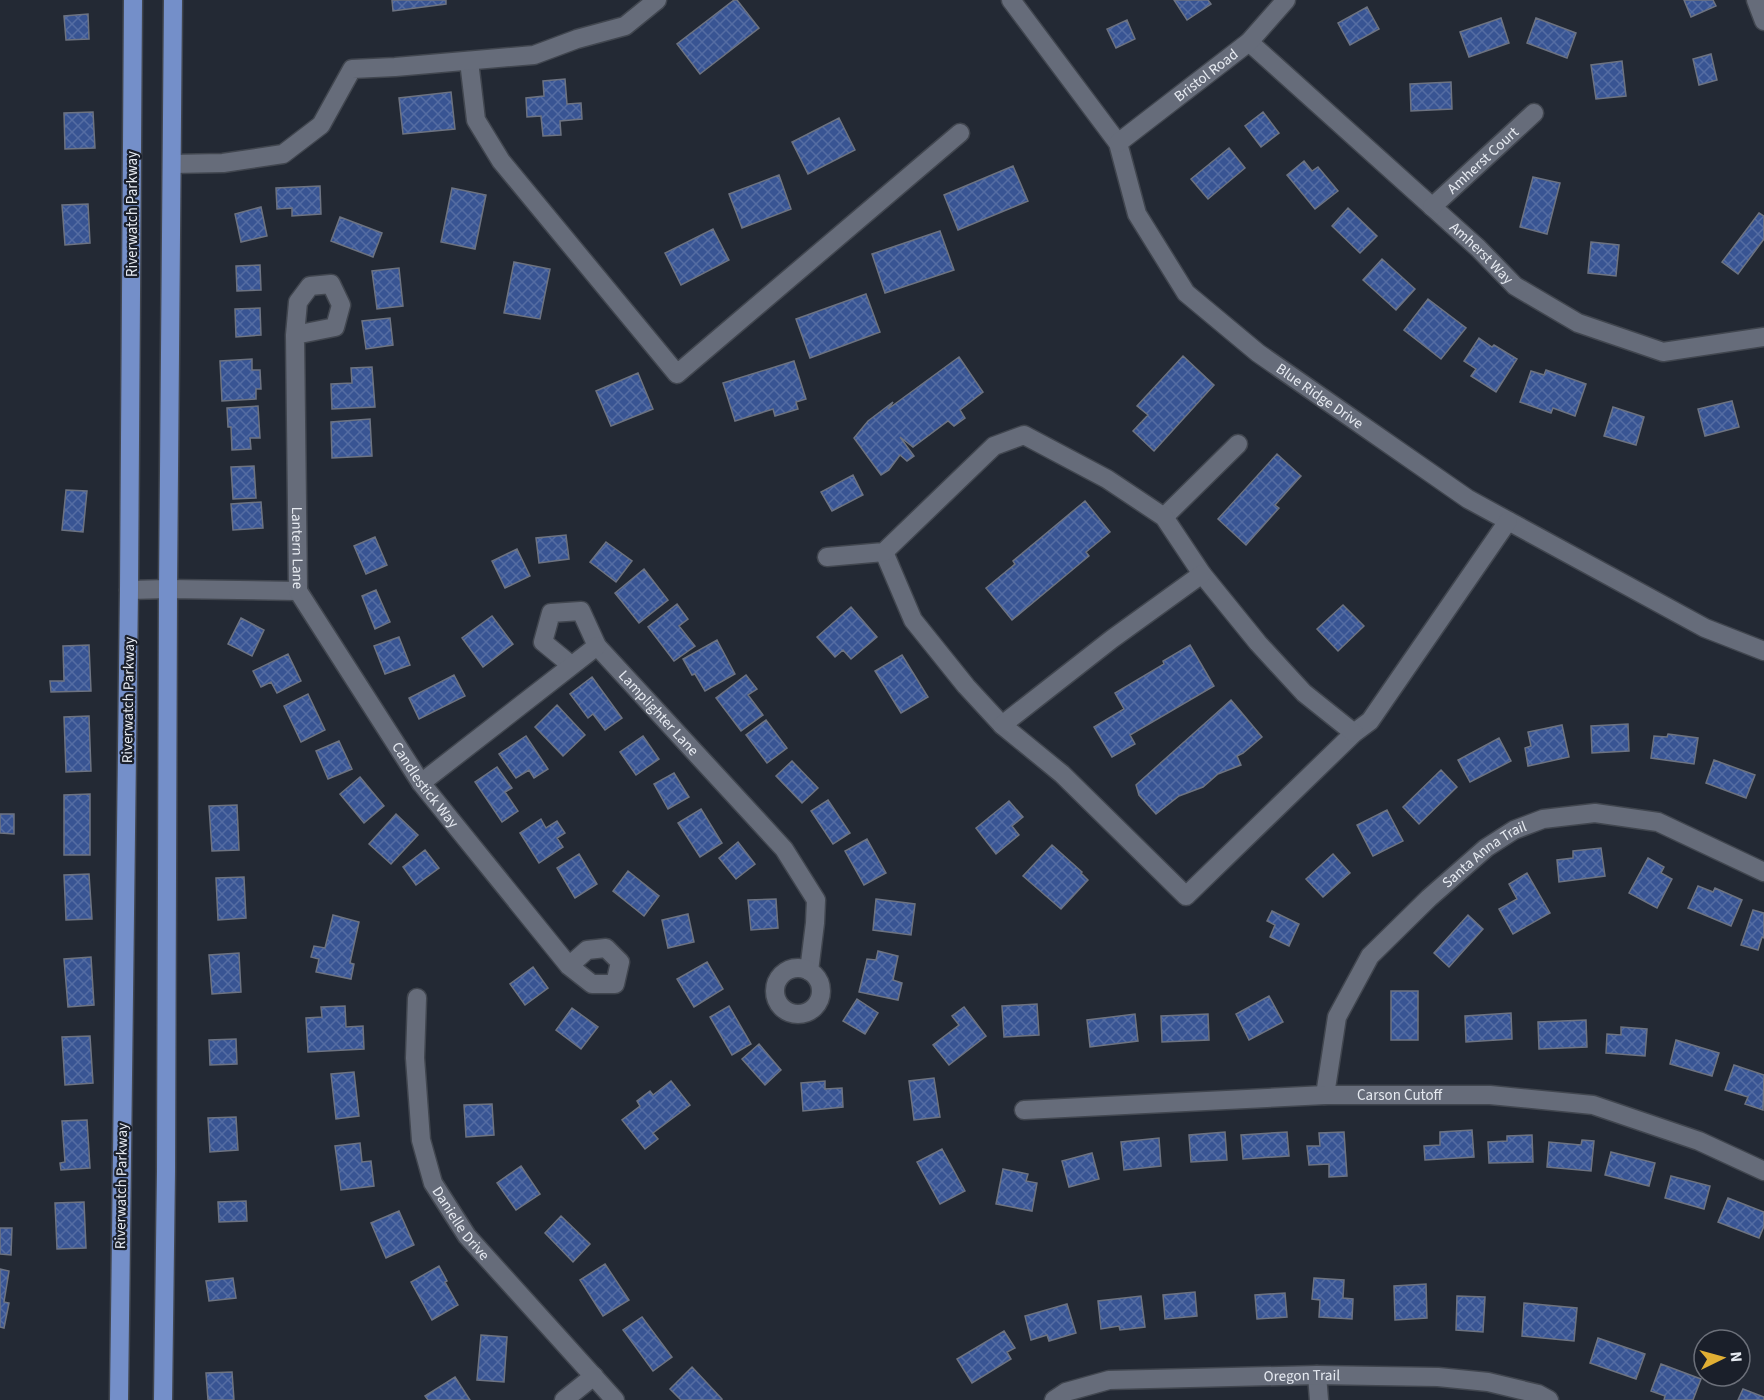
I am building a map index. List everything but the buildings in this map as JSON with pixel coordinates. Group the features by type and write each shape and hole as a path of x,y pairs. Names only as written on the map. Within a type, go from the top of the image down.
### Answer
{"main road":[{"name":"Riverwatch Parkway","path":"119,1400 129,590 133,0"},
{"path":"163,1400 173,0"}],"street":[{"path":"172,164 223,163 283,154 321,125 352,69 534,55 577,39 625,26 657,0"},
{"name":"Blue Ridge Drive","path":"1011,0 1118,143 1137,214 1186,293 1258,353 1468,499 1704,628 1764,651"},
{"name":"Bristol Road","path":"1118,143 1249,42 1286,0"},
{"path":"1756,0 1764,21"},
{"name":"Amherst Way","path":"1249,42 1478,248 1515,286 1578,323 1663,352 1764,337"},
{"path":"469,61 476,120 501,161 677,374 960,133"},
{"name":"Amherst Court","path":"1432,207 1534,113"},
{"name":"Lantern Lane","path":"129,590 298,591 295,335"},
{"path":"827,557 884,552 994,447 1024,435 1107,479 1164,517 1202,574 1258,643 1304,693 1354,733"},
{"path":"1164,517 1238,444"},
{"path":"884,552 913,620 966,686 1002,725 1062,774 1186,896 1354,733 1370,721 1508,521"},
{"path":"1002,725 1112,639 1202,574"},
{"name":"Candlestick Way","path":"298,591 421,783 569,966"},
{"name":"Lamplighter Lane","path":"571,665 543,642 551,613 581,611 597,646 784,849 816,900 809,970"},
{"path":"421,783 597,646"},
{"name":"Santa Anna Trail","path":"1325,1095 1337,1017 1370,956 1429,898 1486,848 1514,831 1543,819 1595,813 1658,822 1764,872"},
{"name":"Danielle Drive","path":"417,998 416,1089 421,1140 433,1183 467,1236 615,1400"},
{"name":"Carson Cutoff","path":"1024,1110 1325,1095 1490,1095 1593,1105 1699,1141 1764,1171"},
{"path":"1317,1375 1319,1400"},
{"name":"Oregon Trail","path":"1054,1400 1066,1392 1109,1380 1317,1375 1438,1377 1488,1382 1538,1394 1550,1400"},
{"path":"564,1400 594,1376"}]}
